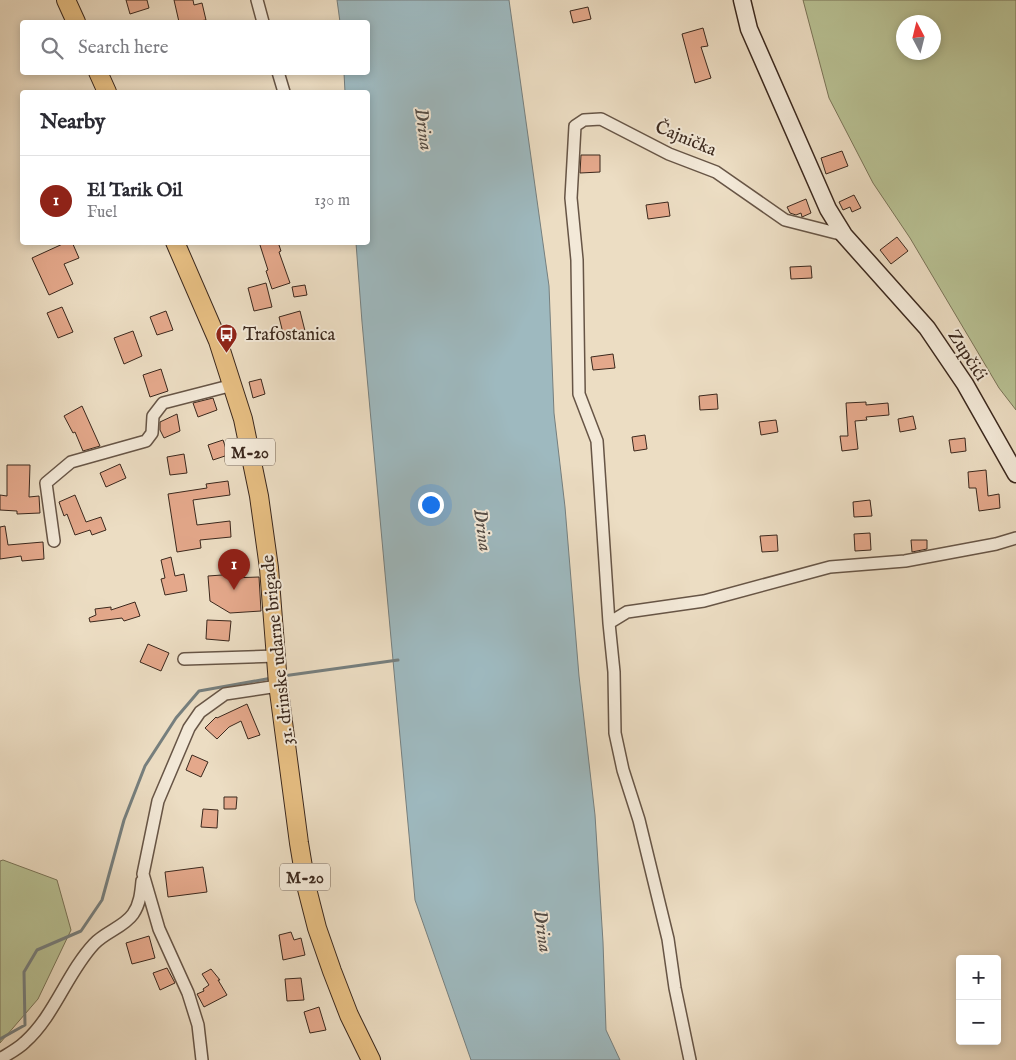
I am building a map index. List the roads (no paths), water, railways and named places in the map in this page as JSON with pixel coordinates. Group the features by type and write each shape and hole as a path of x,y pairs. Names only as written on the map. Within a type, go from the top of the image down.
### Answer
{"main road":[{"path":"66,0 75,20"},
{"path":"742,0 749,29 790,126 828,209 844,235"},
{"path":"99,75 106,90"},
{"name":"Zupčići","path":"844,235 927,328 965,384 1016,474"},
{"name":"31. drinske udarne brigade","path":"176,245 218,341 243,419 259,496 269,568 277,675 298,843 317,928 349,1015 371,1060"}],"street":[{"path":"256,0 262,20"},
{"path":"279,75 283,90"},
{"name":"Čajnička","path":"608,623 597,441 579,394 577,260 571,198 575,126 584,120 601,119 669,154 716,172 785,220 844,235"},
{"path":"54,541 46,483 56,474 71,462 146,441 152,433 153,416 163,403 233,385"},
{"path":"690,1060 675,988 666,931 639,820 623,770 615,733 614,672 608,623 627,612 704,601 830,567 905,561 996,544 1016,538"},
{"path":"184,660 277,675"},
{"path":"0,1059 24,1043 34,1032 93,945 103,935 133,914 140,899 143,874 158,801 189,728 200,712 225,694 277,675"},
{"path":"143,874 159,929 188,993 198,1025 202,1060"}],"water":[{"name":"Drina","path":"337,0 509,0 549,286 554,413 565,507 579,676 595,815 603,942 606,1030 620,1060 471,1060 415,900 356,245 370,245 370,90 345,90 344,75 370,75 370,20 340,20"}],"waterway":[{"path":"283,676 398,660"},
{"path":"0,1039 25,1025 24,972 37,950 81,931 102,900 124,820 145,766 176,718 199,691 272,678"}],"place":[{"name":"Trafostanica","path":"227,353"},
{"name":"El Tarik Oil","path":"234,590"}]}
